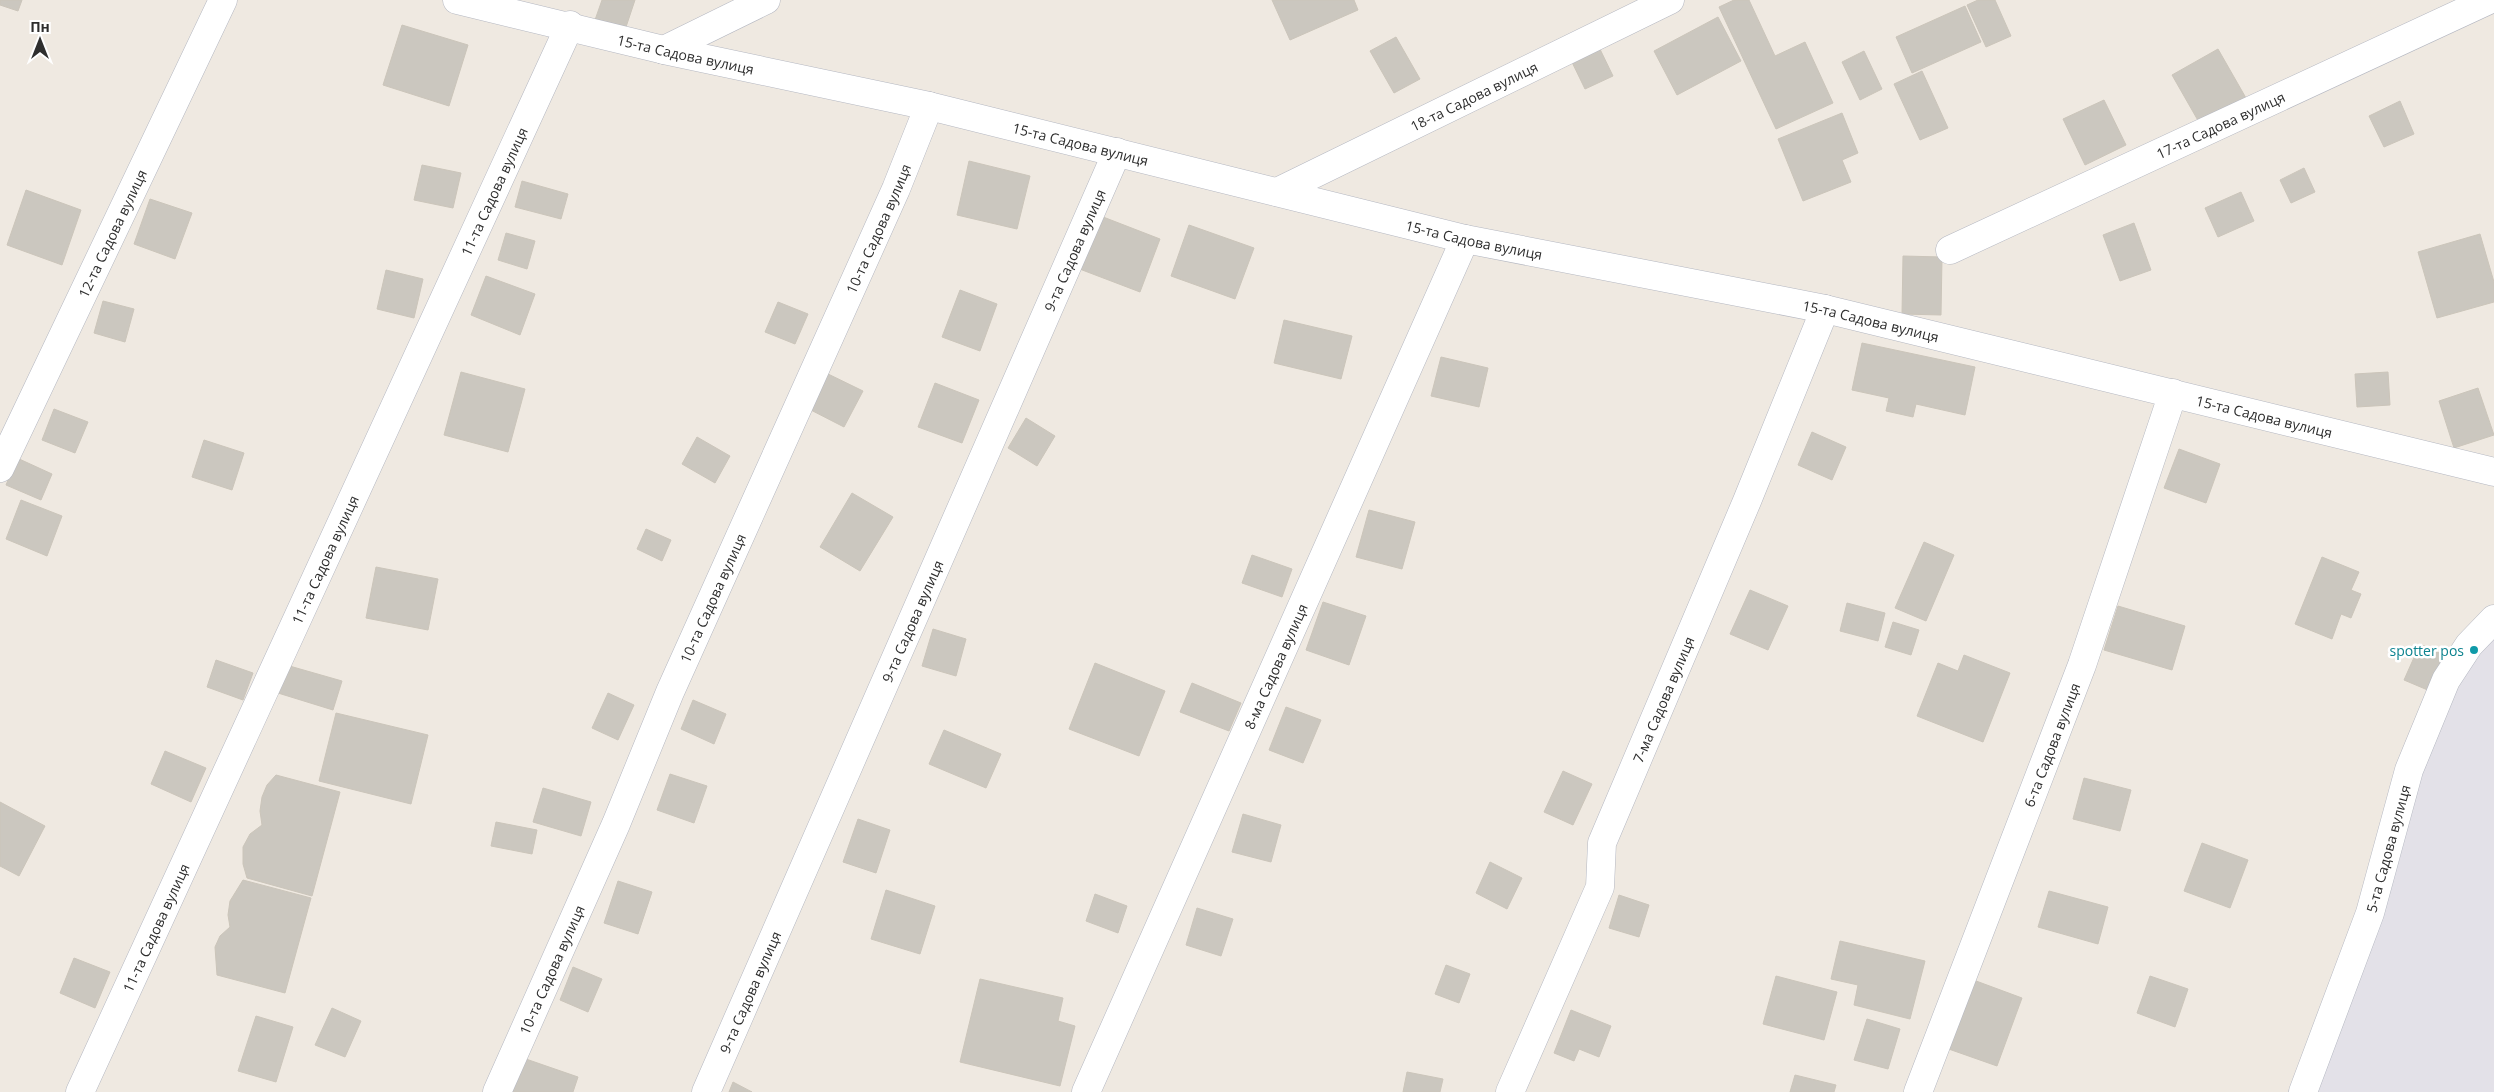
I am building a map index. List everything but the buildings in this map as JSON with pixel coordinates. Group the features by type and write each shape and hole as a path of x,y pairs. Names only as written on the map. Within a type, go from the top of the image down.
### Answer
{"street":[{"name":"12-та Садова вулиця","path":"0,468 223,0"},
{"name":"15-та Садова вулиця","path":"457,0 664,50 929,106 1464,239 1825,308 2494,472"},
{"path":"664,50 766,0"},
{"name":"18-та Садова вулиця","path":"1277,192 1670,0"},
{"name":"17-та Садова вулиця","path":"1950,250 2489,0"},
{"name":"11-та Садова вулиця","path":"80,1092 570,26"},
{"name":"10-та Садова вулиця","path":"497,1092 612,833 670,692 896,189 929,106"},
{"name":"9-та Садова вулиця","path":"706,1092 1117,152"},
{"name":"8-ма Садова вулиця","path":"1086,1092 1464,239"},
{"name":"7-ма Садова вулиця","path":"1510,1092 1600,887 1602,843 1747,501 1825,308"},
{"name":"6-та Садова вулиця","path":"1918,1092 2082,664 2173,393"},
{"name":"5-та Садова вулиця","path":"2303,1092 2370,913 2413,761 2446,680 2469,645 2494,619"}],"shaded area":[{"path":"2494,639 2494,1092 2288,1092 2440,707 2458,689 2466,666"}],"place":[{"name":"spotter pos","path":"2474,650"}]}
